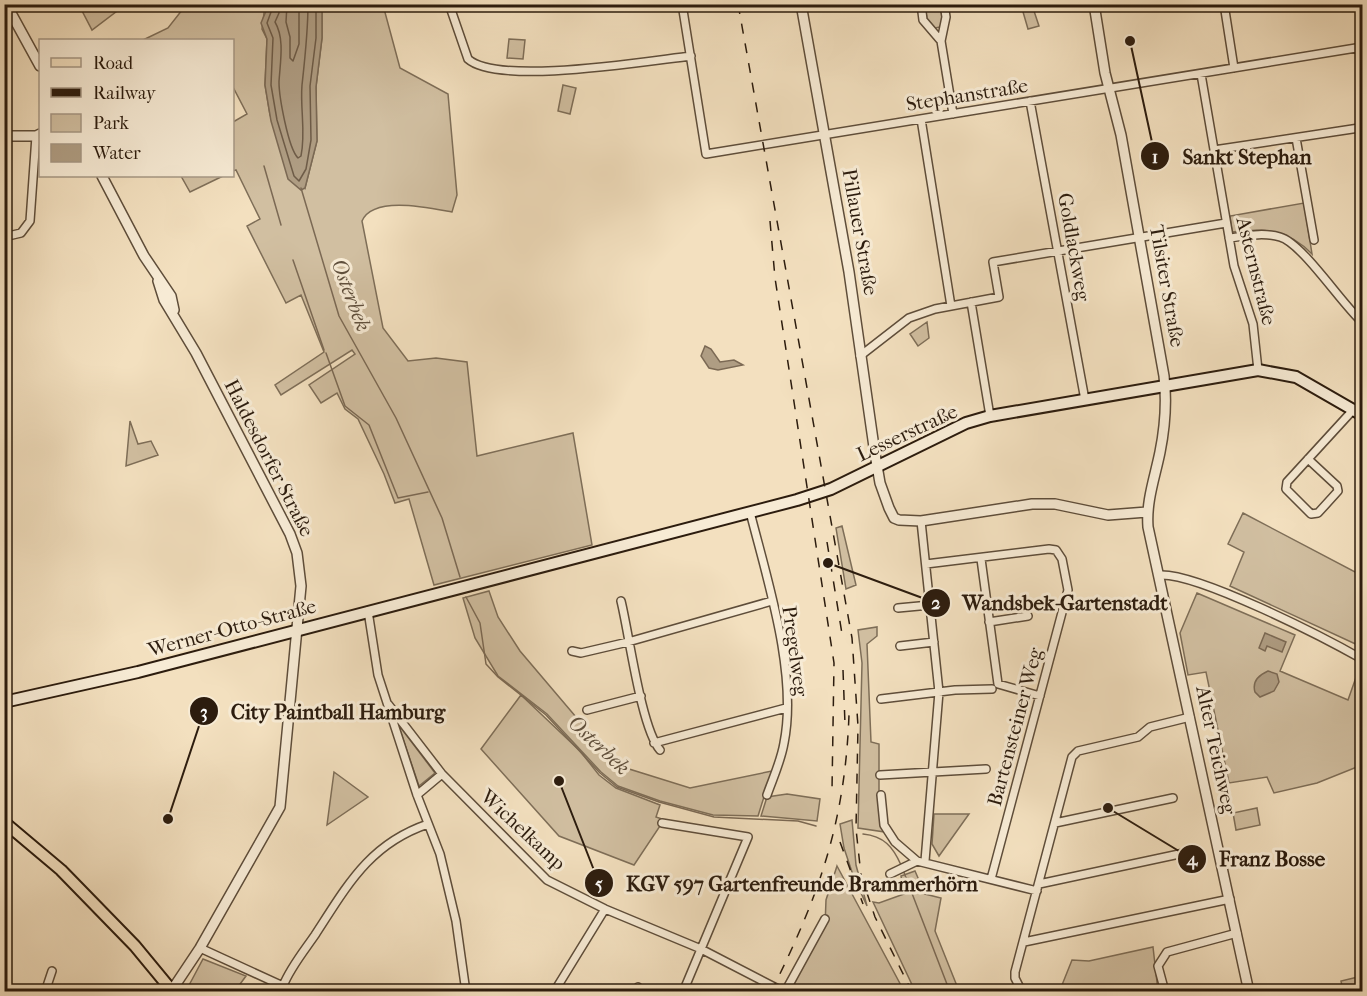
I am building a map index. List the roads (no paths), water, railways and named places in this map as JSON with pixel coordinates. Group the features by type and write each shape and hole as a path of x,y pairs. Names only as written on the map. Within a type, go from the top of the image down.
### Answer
{"main road":[{"name":"Lesserstraße","path":"467,585 831,489 966,423 990,416 1258,370 1296,377 1358,413"},
{"name":"Werner-Otto-Straße","path":"4,702 113,678 467,585"},
{"path":"4,822 61,870 135,946 172,991"}],"street":[{"path":"6,4 39,64"},
{"path":"450,4 468,59 481,67 549,70 691,56 682,4"},
{"name":"Pillauer Straße","path":"801,4 855,307 860,356 880,483 896,519 921,521"},
{"path":"921,4 923,20 941,41"},
{"path":"944,4 946,16 941,41 953,114"},
{"name":"Tilsiter Straße","path":"1094,4 1109,88 1121,135 1165,386 1164,431 1148,512 1159,575"},
{"path":"1224,4 1234,68"},
{"path":"1361,47 1362,67"},
{"name":"Stephanstraße","path":"691,56 706,154 1361,47"},
{"name":"Asternstraße","path":"1201,74 1229,238 1238,281 1253,324 1258,370"},
{"name":"Goldlackweg","path":"1030,101 1085,400"},
{"path":"921,119 951,306"},
{"path":"1214,150 1362,129"},
{"path":"4,136 38,135 30,221 21,233 4,237"},
{"path":"1296,138 1314,240"},
{"name":"Haldesdorfer Straße","path":"103,177 158,281 164,300 175,315 295,546 301,586 280,807 200,948 172,991"},
{"path":"860,356 909,318 951,306 999,297 993,262 1226,223"},
{"path":"1229,238 1257,235 1281,237 1298,248 1335,294 1362,322"},
{"path":"971,302 990,416"},
{"path":"1308,459 1337,486 1338,491 1318,513 1311,514 1286,489 1287,482 1308,459 1358,413"},
{"path":"921,861 934,772 939,692 921,521 1032,504 1055,504 1108,515 1148,512"},
{"name":"Pregelweg","path":"750,512 783,650 786,708 784,743 767,795"},
{"name":"Bartensteiner Weg","path":"981,560 1056,550 1062,559 1068,590 991,879"},
{"path":"926,564 981,560 998,684 1040,696"},
{"path":"1159,575 1189,579 1294,624 1362,659"},
{"name":"Alter Teichweg","path":"1159,575 1249,992"},
{"path":"621,601 641,696 654,743 660,750"},
{"path":"573,651 581,652 628,642 772,601"},
{"path":"898,608 930,605"},
{"path":"368,610 372,649 388,704 417,795 440,854 456,921 466,992"},
{"path":"989,622 1028,616"},
{"path":"900,646 934,642"},
{"path":"881,699 992,689"},
{"path":"587,710 641,696"},
{"name":"Wichelkamp","path":"388,704 442,774 547,879 605,909 701,949 785,992 825,919"},
{"path":"654,743 786,708"},
{"path":"1022,992 1015,978 1015,972 1072,757 1078,751 1138,737 1154,725 1190,717"},
{"name":"Bartensteiner Weg","path":"880,775 986,769"},
{"path":"417,795 442,774"},
{"path":"881,795 884,825 896,842 921,861 1038,888 1184,853"},
{"path":"1055,824 1173,798"},
{"path":"662,823 748,837 683,992"},
{"path":"283,986 354,874 380,849 406,832 428,824"},
{"path":"890,873 921,861"},
{"path":"1024,942 1230,899"},
{"path":"554,992 605,909"},
{"path":"1165,992 1158,966 1167,951 1237,933"},
{"path":"200,948 296,992"},
{"path":"45,992 52,971"}],"water":[{"path":"265,5 322,5 322,38 316,87 317,141 305,188 301,190 288,179 271,121 265,85 267,39 261,23 266,11"},
{"path":"705,346 711,349 720,362 734,360 743,365 718,370 709,368 701,356"},
{"path":"1265,633 1286,642 1282,652 1267,646 1265,651 1259,648"},
{"path":"1268,671 1277,674 1279,682 1274,691 1260,697 1255,692 1255,682"}],"waterway":[{"path":"264,166 281,225"},
{"name":"Osterbek","path":"301,188 339,316 396,418 442,518 460,577"},
{"path":"293,260 324,350"},
{"path":"326,353 345,406 369,425 398,498 428,492"},
{"name":"Osterbek","path":"466,597 480,623 486,664 498,677 546,715 600,773 617,787 659,802 714,817 798,821 816,826"},
{"name":"Osterbek","path":"863,834 877,837 887,844 901,865"},
{"name":"Osterbek","path":"903,870 950,992"}],"railway":[{"path":"738,4 852,638 858,726 856,829 861,875 875,917 912,992"},
{"path":"770,221 775,278 834,663 832,790"},
{"path":"827,542 843,640"},
{"path":"843,670 845,724"},
{"path":"771,992 803,923 826,858 842,790 849,715"},
{"path":"840,842 863,904"}],"place":[{"name":"Sankt Stephan","path":"1130,41"},
{"name":"Wandsbek-Gartenstadt","path":"828,563"},
{"name":"KGV 597 Gartenfreunde Brammerhörn","path":"559,781"},
{"name":"Franz Bosse","path":"1108,808"},
{"name":"City Paintball Hamburg","path":"168,819"}]}
